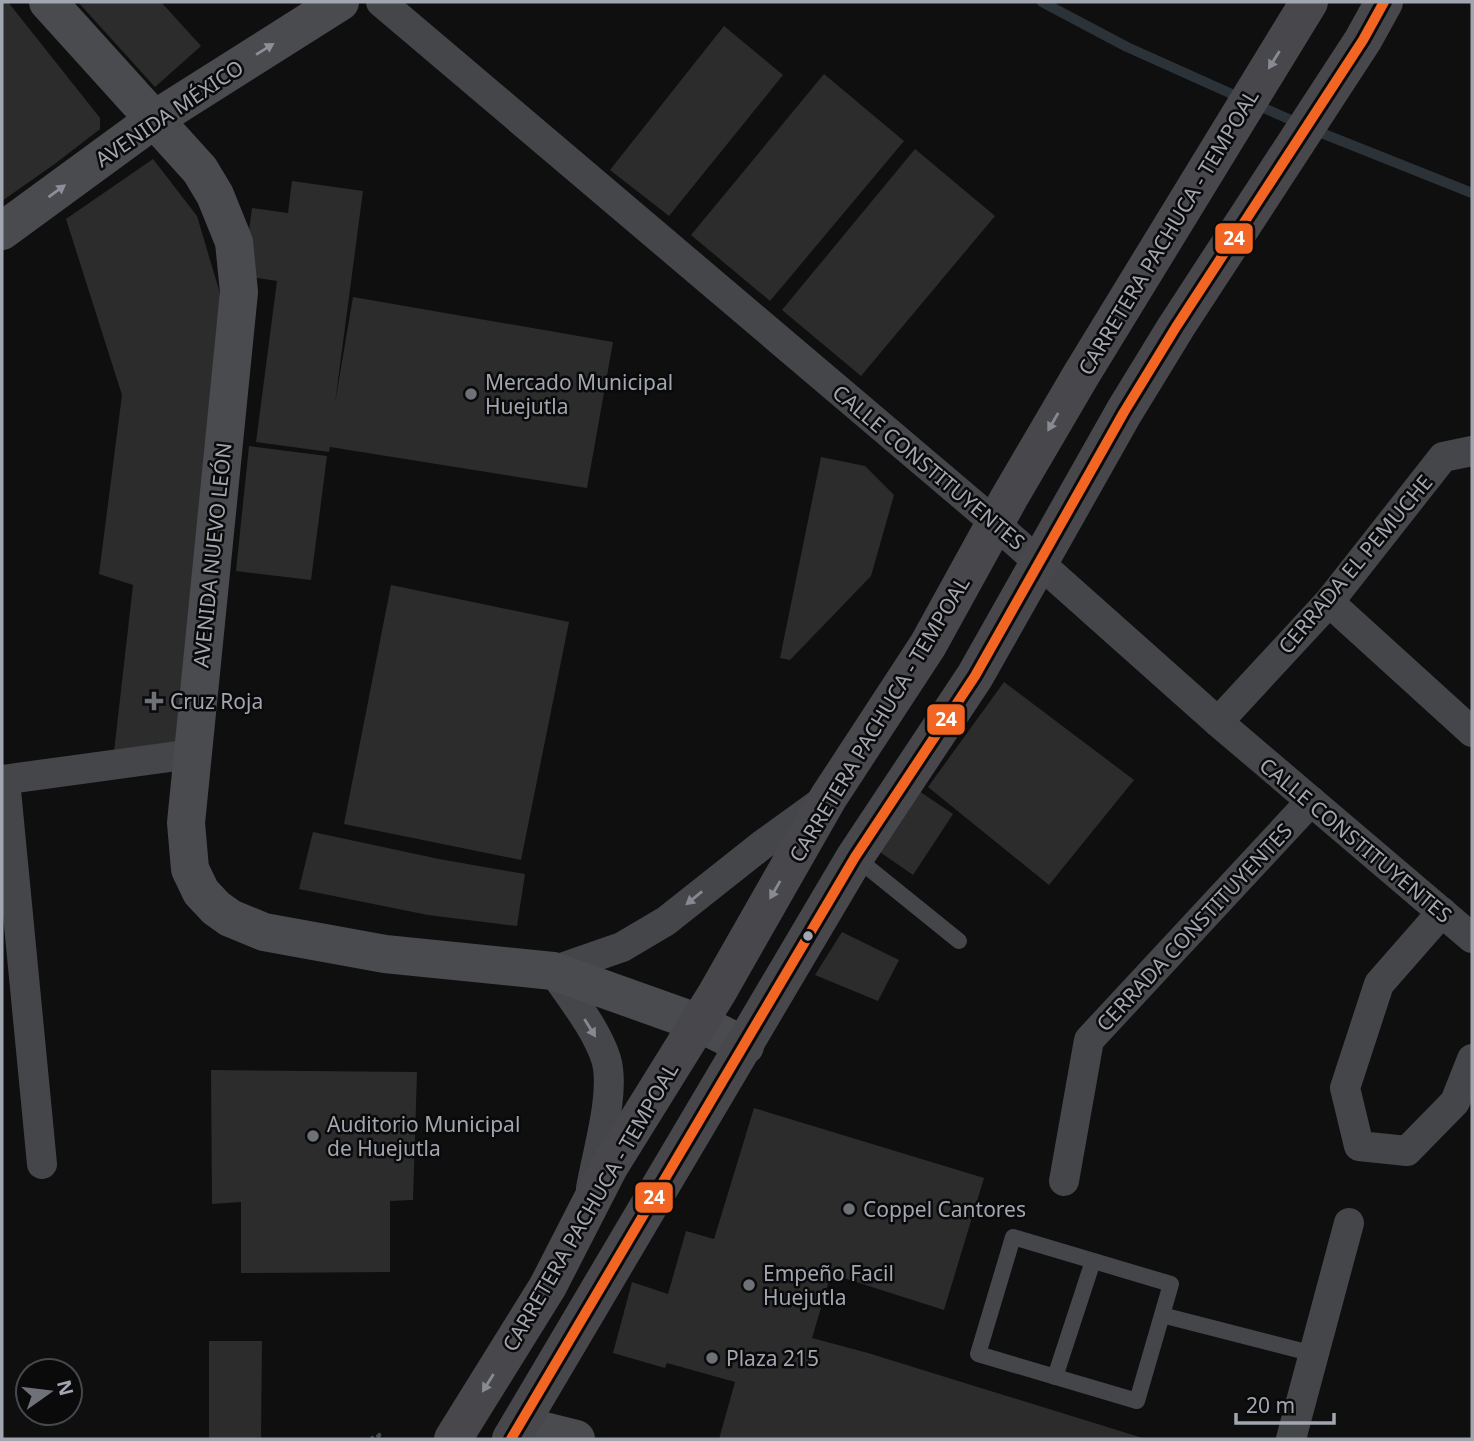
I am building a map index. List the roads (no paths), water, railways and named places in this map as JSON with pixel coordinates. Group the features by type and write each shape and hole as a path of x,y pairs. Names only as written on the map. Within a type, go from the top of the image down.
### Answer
{"main road":[{"name":"CARRETERA PACHUCA - TEMPOAL","path":"453,1439 548,1286 609,1167 699,1023 828,798 928,645 1081,375 1309,2"},
{"path":"516,1432 855,857 975,676 1124,412 1176,327 1363,40 1384,2"},
{"path":"1081,375 1124,412"},
{"path":"928,645 975,676"}],"street":[{"name":"AVENIDA NUEVO LEÓN","path":"48,2 188,155 215,195 234,242 239,292 186,822 190,870 201,892 230,918 264,932 385,954 553,971 699,1023 745,1046"},
{"name":"AVENIDA MÉXICO","path":"2,231 155,119 340,2"},
{"name":"CALLE CONSTITUYENTES","path":"381,2 982,511 1218,722 1472,938"},
{"name":"CERRADA EL PEMUCHE","path":"1218,722 1329,602 1443,457 1471,451"},
{"path":"1329,602 1472,732"},
{"path":"42,1164 3,780 192,754"},
{"path":"586,1212 610,1087 606,1060 599,1043 553,971 622,947 666,921 742,860 828,798"},
{"name":"CERRADA CONSTITUYENTES","path":"1064,1181 1089,1040 1311,801"},
{"path":"1442,912 1379,984 1345,1088 1359,1146 1407,1151 1455,1102 1472,1059"},
{"path":"1291,1439 1349,1223"},
{"path":"516,1432 576,1439"}],"lane":[{"path":"855,857 960,941"},
{"path":"1013,1237 1171,1284 1162,1315 1137,1401 978,1354 1013,1237"},
{"path":"1055,1377 1093,1261"},
{"path":"1162,1315 1314,1354"}],"waterway":[{"path":"1042,2 1127,47 1243,99"},
{"path":"1257,105 1300,124"},
{"path":"1314,130 1472,193"}],"place":[{"name":"Mercado Municipal Huejutla","path":"471,394"},
{"name":"Cruz Roja","path":"154,701"},
{"name":"Auditorio Municipal de Huejutla","path":"313,1136"},
{"name":"Coppel Cantores","path":"849,1209"},
{"name":"Empeño Facil Huejutla","path":"749,1285"},
{"name":"Plaza 215","path":"712,1358"}]}
